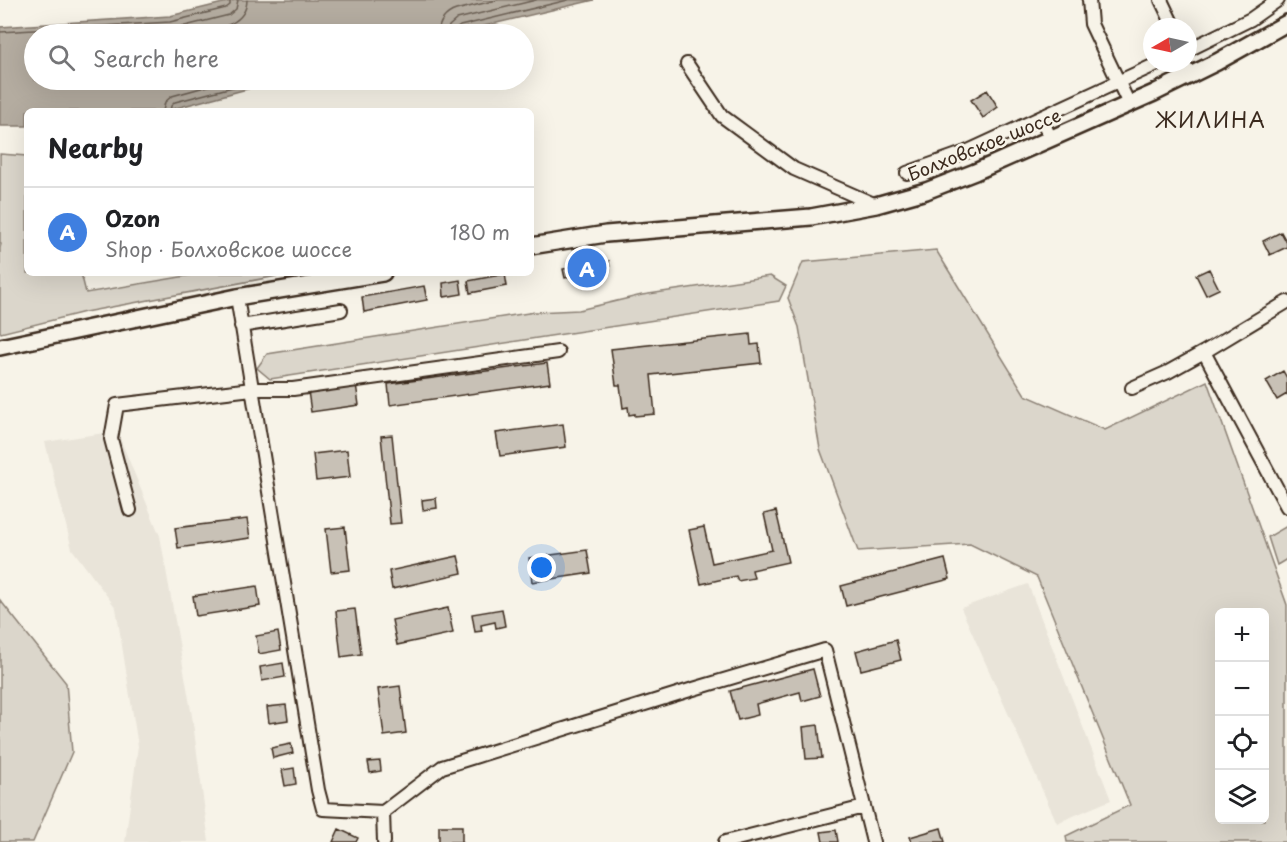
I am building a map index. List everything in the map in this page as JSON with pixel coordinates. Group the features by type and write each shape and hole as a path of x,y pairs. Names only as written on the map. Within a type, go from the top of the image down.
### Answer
{"main road":[{"name":"Болховское шоссе","path":"1197,67 1217,62 1287,23"},
{"name":"Болховское шоссе","path":"534,246 606,234 811,217 876,205 926,191 975,172 1129,104 1183,72"},
{"path":"0,347 237,297 365,276"}],"street":[{"path":"1089,0 1091,24 1129,104"},
{"path":"1161,0 1170,18"},
{"path":"1197,46 1251,19 1278,0"},
{"path":"687,64 722,116 794,169 876,205"},
{"path":"908,173 966,152 1143,71"},
{"path":"1041,118 1051,139"},
{"path":"966,152 975,172"},
{"path":"237,297 323,809 383,812 442,767 825,650 873,842"},
{"path":"1132,388 1168,372 1287,303"},
{"path":"242,326 341,310"},
{"path":"130,510 111,439 117,405 252,389 293,389 558,351"},
{"path":"1204,352 1287,507"},
{"path":"725,842 864,807"},
{"path":"383,812 384,842"}],"shaded area":[{"path":"0,154 24,156 24,276 82,276 86,293 186,276 277,276 85,312 1,333"},
{"path":"936,250 1025,395 1105,430 1207,381 1287,605 1287,842 1067,842 1066,836 1130,805 1037,577 970,544 858,551 820,449 799,327 788,298 803,262"},
{"path":"770,276 786,286 779,301 270,379 257,368 267,354 535,312 579,310 642,295"},
{"path":"117,431 160,536 192,716 209,842 125,842 138,746 116,608 72,549 45,442"},
{"path":"1287,526 1287,559 1277,565 1268,537"},
{"path":"1028,584 1111,800 1057,823 961,608"},
{"path":"0,600 66,683 72,752 33,842 0,842"}],"water":[{"path":"235,0 594,0 492,24 46,24 170,16"},
{"path":"24,25 24,90 244,90 176,108 24,108 24,126 0,126 0,27"}],"building":[{"path":"987,90 998,107 983,118 971,100"},
{"path":"1281,232 1287,247 1270,255 1263,241"},
{"path":"609,261 610,270 565,278 563,269"},
{"path":"1209,269 1219,289 1206,295 1196,275"},
{"path":"505,276 507,286 470,293 468,281"},
{"path":"460,280 462,294 444,297 443,283"},
{"path":"424,286 427,300 364,312 362,297"},
{"path":"750,334 751,345 759,344 761,363 651,375 655,414 629,415 628,407 623,408 620,385 616,385 611,349"},
{"path":"547,363 550,383 390,405 388,384"},
{"path":"1283,371 1287,378 1287,394 1277,400 1266,381"},
{"path":"356,384 359,405 311,412 308,391"},
{"path":"563,424 566,447 500,456 496,433"},
{"path":"392,435 401,523 390,524 381,436"},
{"path":"347,450 350,477 316,481 313,454"},
{"path":"436,498 437,508 423,510 422,500"},
{"path":"776,511 788,562 752,570 754,578 738,581 736,576 701,584 689,530 704,527 712,563 772,550 764,514"},
{"path":"247,519 250,538 178,548 175,528"},
{"path":"345,527 350,570 331,572 326,529"},
{"path":"587,550 591,573 532,582 529,558"},
{"path":"458,556 462,573 392,589 389,571"},
{"path":"945,559 950,579 846,606 841,586"},
{"path":"257,586 260,606 196,616 193,596"},
{"path":"448,608 453,633 397,645 392,620"},
{"path":"355,609 361,654 341,657 336,611"},
{"path":"502,609 505,626 496,628 495,622 481,625 482,631 475,632 472,614"},
{"path":"278,632 281,650 259,654 256,636"},
{"path":"896,640 901,660 861,670 856,651"},
{"path":"283,663 285,677 262,681 260,667"},
{"path":"813,669 820,696 802,701 800,692 756,704 758,715 738,720 730,691"},
{"path":"400,686 406,733 384,736 378,689"},
{"path":"286,705 288,720 269,723 267,707"},
{"path":"818,725 822,758 806,759 803,727"},
{"path":"291,744 293,753 273,758 271,748"},
{"path":"380,761 381,771 370,773 368,762"},
{"path":"294,768 296,784 285,786 282,770"},
{"path":"439,826 462,826 462,842 439,842"},
{"path":"941,828 945,842 912,842 910,837"},
{"path":"339,829 358,838 356,842 333,842"},
{"path":"836,830 838,842 823,842 821,832"}],"place":[{"name":"Ozon","path":"587,268"}],"district":[{"name":"ЖИЛИНА","path":"1211,119"}]}
